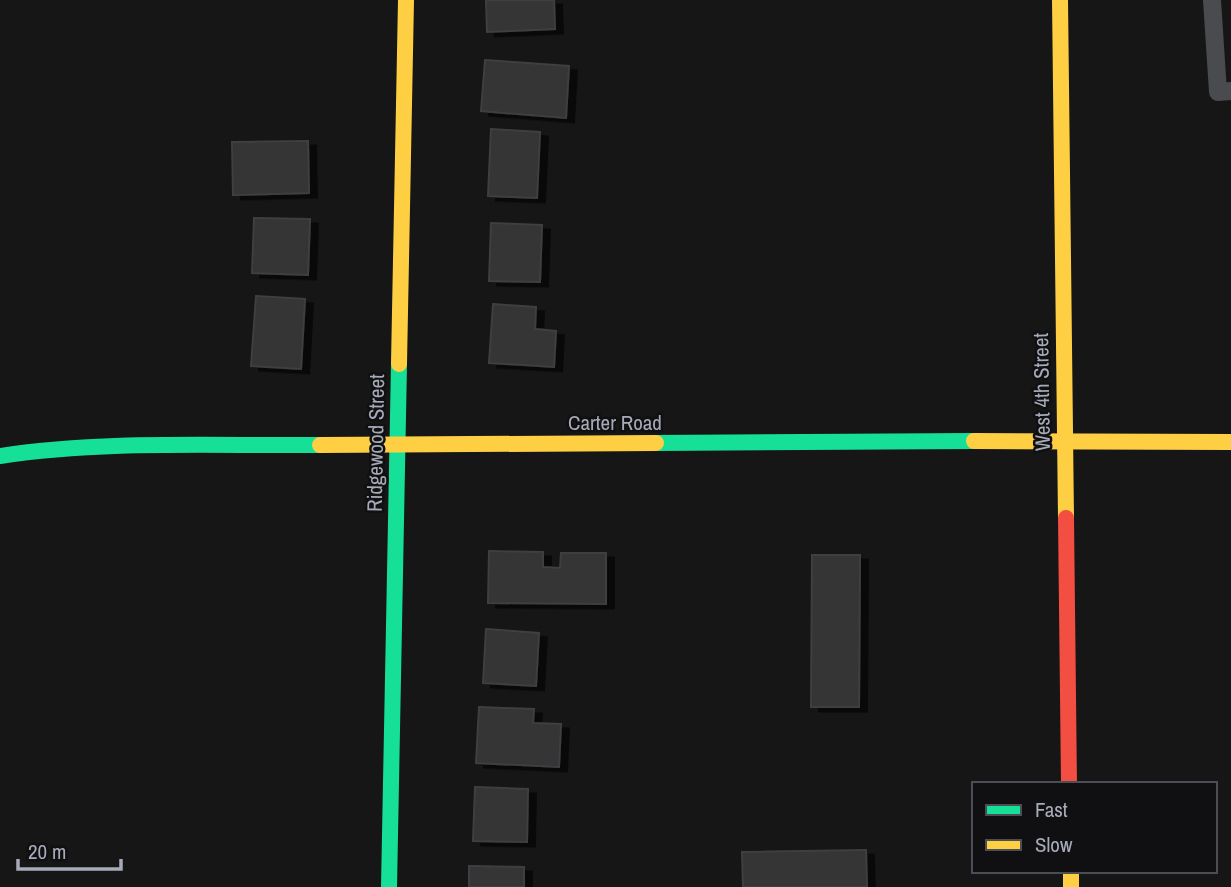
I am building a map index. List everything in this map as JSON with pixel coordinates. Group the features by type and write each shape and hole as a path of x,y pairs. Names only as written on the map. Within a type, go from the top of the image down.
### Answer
{"main road":[{"name":"Ridgewood Street","path":"389,887 406,0"},
{"name":"West 4th Street","path":"1060,0 1069,782"},
{"name":"Carter Road","path":"0,456 95,447 1064,440 1231,442"}],"lane":[{"path":"1212,0 1218,92 1231,91"}],"building":[{"path":"486,0 554,0 555,29 487,32"},
{"path":"485,60 569,66 566,118 481,111"},
{"path":"491,129 540,132 537,198 488,196"},
{"path":"308,141 309,193 233,195 232,142"},
{"path":"254,218 310,219 308,275 252,273"},
{"path":"491,223 542,225 540,282 489,281"},
{"path":"256,296 305,299 301,369 251,366"},
{"path":"493,304 536,307 535,329 556,331 554,367 489,363"},
{"path":"489,551 543,552 543,567 560,568 561,553 606,553 606,604 488,603"},
{"path":"812,555 860,555 859,707 811,707"},
{"path":"486,629 539,633 536,686 483,683"},
{"path":"479,707 534,709 533,723 561,724 559,767 476,763"},
{"path":"475,787 528,789 527,842 473,841"},
{"path":"866,850 867,887 743,887 742,852"},
{"path":"469,866 524,867 524,887 469,887"}],"traffic: fast":[{"path":"389,887 399,364"},
{"path":"656,443 974,441"},
{"path":"0,456 119,446 320,445"}],"traffic: slow":[{"path":"399,364 406,0"},
{"path":"1060,0 1066,518"},
{"path":"974,441 1231,442"},
{"path":"320,445 656,443"},
{"path":"1071,873 1071,887"}],"traffic: jam":[{"path":"1066,518 1069,782"}]}
